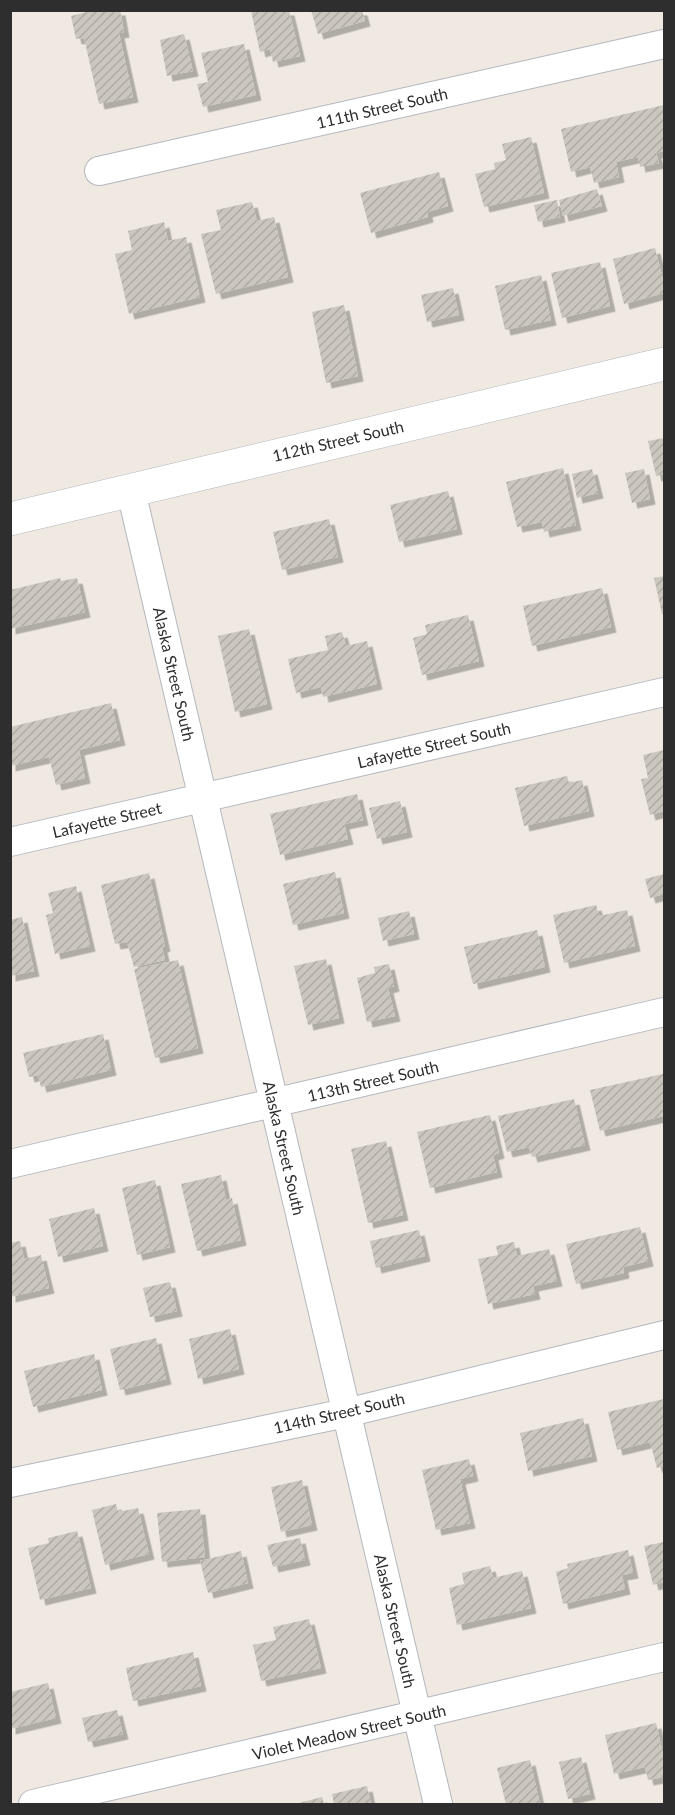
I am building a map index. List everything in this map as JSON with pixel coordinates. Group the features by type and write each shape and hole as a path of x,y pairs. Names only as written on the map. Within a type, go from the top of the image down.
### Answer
{"main road":[{"name":"112th Street South","path":"10,519 664,363"}],"street":[{"name":"111th Street South","path":"99,171 664,44"},
{"name":"Alaska Street South","path":"131,491 438,1804"},
{"name":"Lafayette Street South","path":"203,798 664,692"},
{"name":"Lafayette Street","path":"10,842 203,798"},
{"name":"113th Street South","path":"10,1164 664,1012"},
{"name":"114th Street South","path":"10,1483 346,1413 664,1335"},
{"name":"Violet Meadow Street South","path":"33,1804 664,1657"}],"building":[{"path":"94,10 120,10 124,32 119,33 133,97 99,104 84,38 76,39 71,16"},
{"path":"289,10 300,56 273,62 270,49 260,52 251,11"},
{"path":"311,10 362,10 365,21 318,34"},
{"path":"184,34 193,71 167,76 160,40"},
{"path":"244,44 256,95 203,107 197,84 208,82 201,53"},
{"path":"664,105 664,151 656,153 659,163 640,167 638,157 616,162 619,177 594,183 590,167 571,172 561,129"},
{"path":"531,137 544,193 484,207 475,174 495,169 494,163 506,160 502,144"},
{"path":"439,172 448,206 427,212 428,217 371,233 360,193"},
{"path":"597,189 602,206 563,216 559,200"},
{"path":"557,200 560,217 538,222 534,205"},
{"path":"252,202 257,221 274,217 288,277 216,294 201,234 221,230 216,210"},
{"path":"164,222 168,241 186,237 200,297 129,314 115,254 132,250 128,231"},
{"path":"655,248 664,293 624,304 613,259"},
{"path":"600,262 610,306 562,318 551,273"},
{"path":"541,275 551,320 505,330 495,286"},
{"path":"453,288 459,315 427,322 421,295"},
{"path":"344,305 358,376 326,383 312,312"},
{"path":"664,438 664,474 656,476 648,441"},
{"path":"563,468 576,525 544,532 542,522 517,527 506,482"},
{"path":"592,469 598,493 577,498 572,474"},
{"path":"644,469 650,499 632,503 625,473"},
{"path":"448,491 457,529 399,542 390,505"},
{"path":"329,519 338,557 282,570 273,532"},
{"path":"664,576 664,614 662,614 654,578"},
{"path":"60,578 61,581 77,578 85,612 10,629 10,590"},
{"path":"602,588 611,627 532,646 523,606"},
{"path":"468,615 479,661 422,675 413,638 427,634 425,625"},
{"path":"249,629 267,704 235,712 218,636"},
{"path":"342,632 346,646 367,641 377,684 323,697 321,687 296,693 288,659 328,650 325,636"},
{"path":"111,703 120,740 79,750 85,778 56,785 49,757 10,766 10,727"},
{"path":"664,750 664,811 650,815 641,779 648,778 643,755"},
{"path":"567,776 569,783 582,780 589,811 524,826 515,788"},
{"path":"357,794 363,820 344,824 348,839 280,855 270,814"},
{"path":"400,801 407,832 377,839 369,808"},
{"path":"335,872 344,913 293,925 283,884"},
{"path":"149,873 165,946 162,947 165,960 134,967 127,942 115,944 101,885"},
{"path":"664,874 664,894 650,898 645,879"},
{"path":"76,886 90,946 55,954 46,915 53,913 48,893"},
{"path":"596,905 599,916 627,910 635,946 564,963 553,915"},
{"path":"409,911 414,934 383,941 378,918"},
{"path":"22,917 34,971 10,976 10,920"},
{"path":"537,930 545,967 473,984 464,947"},
{"path":"326,959 339,1018 308,1025 294,966"},
{"path":"178,960 198,1048 155,1058 134,969"},
{"path":"389,964 394,986 388,988 395,1016 367,1022 357,978 375,973 374,967"},
{"path":"103,1034 111,1070 41,1087 38,1075 29,1077 23,1053"},
{"path":"663,1074 664,1116 600,1131 590,1090"},
{"path":"574,1099 585,1145 532,1157 529,1147 507,1152 498,1116"},
{"path":"490,1115 499,1153 493,1155 497,1172 430,1188 417,1132"},
{"path":"386,1141 403,1215 368,1223 351,1149"},
{"path":"221,1175 226,1200 232,1198 241,1240 197,1251 181,1184"},
{"path":"155,1180 170,1247 137,1255 122,1188"},
{"path":"94,1208 103,1246 58,1257 49,1219"},
{"path":"640,1227 648,1261 623,1267 624,1273 576,1284 566,1244"},
{"path":"419,1230 425,1256 376,1268 370,1241"},
{"path":"20,1241 24,1259 41,1255 49,1288 10,1297 10,1243"},
{"path":"514,1242 517,1256 549,1249 557,1281 533,1286 535,1294 488,1304 478,1259 498,1255 496,1246"},
{"path":"170,1282 177,1311 150,1317 143,1288"},
{"path":"230,1329 239,1369 198,1379 189,1339"},
{"path":"156,1338 166,1379 120,1390 110,1349"},
{"path":"94,1354 102,1390 33,1407 24,1371"},
{"path":"664,1399 664,1466 657,1468 650,1442 617,1450 608,1412"},
{"path":"583,1418 592,1456 528,1471 520,1433"},
{"path":"469,1459 473,1476 460,1479 470,1523 436,1530 422,1470"},
{"path":"302,1480 312,1525 281,1532 271,1487"},
{"path":"116,1504 118,1512 138,1508 149,1554 105,1565 92,1510"},
{"path":"200,1509 205,1557 162,1562 157,1513"},
{"path":"77,1531 91,1588 40,1600 28,1548 49,1543 48,1538"},
{"path":"300,1538 305,1560 273,1567 267,1545"},
{"path":"664,1542 664,1582 653,1585 644,1546"},
{"path":"628,1550 633,1573 622,1575 625,1589 563,1604 556,1572 568,1568 567,1564"},
{"path":"241,1551 248,1583 208,1593 200,1561"},
{"path":"490,1566 493,1578 522,1571 531,1608 457,1625 449,1588 464,1584 462,1573"},
{"path":"309,1619 321,1668 261,1681 253,1645 276,1640 273,1627"},
{"path":"193,1652 201,1686 133,1701 126,1668"},
{"path":"48,1683 56,1718 10,1729 10,1692"},
{"path":"117,1710 123,1734 88,1742 82,1718"},
{"path":"656,1723 664,1759 664,1777 648,1780 645,1767 614,1774 605,1735"},
{"path":"581,1757 590,1794 568,1799 559,1762"},
{"path":"530,1760 540,1804 506,1804 497,1768"},
{"path":"367,1786 371,1804 334,1804 332,1794"},
{"path":"322,1797 324,1804 295,1804"}]}
